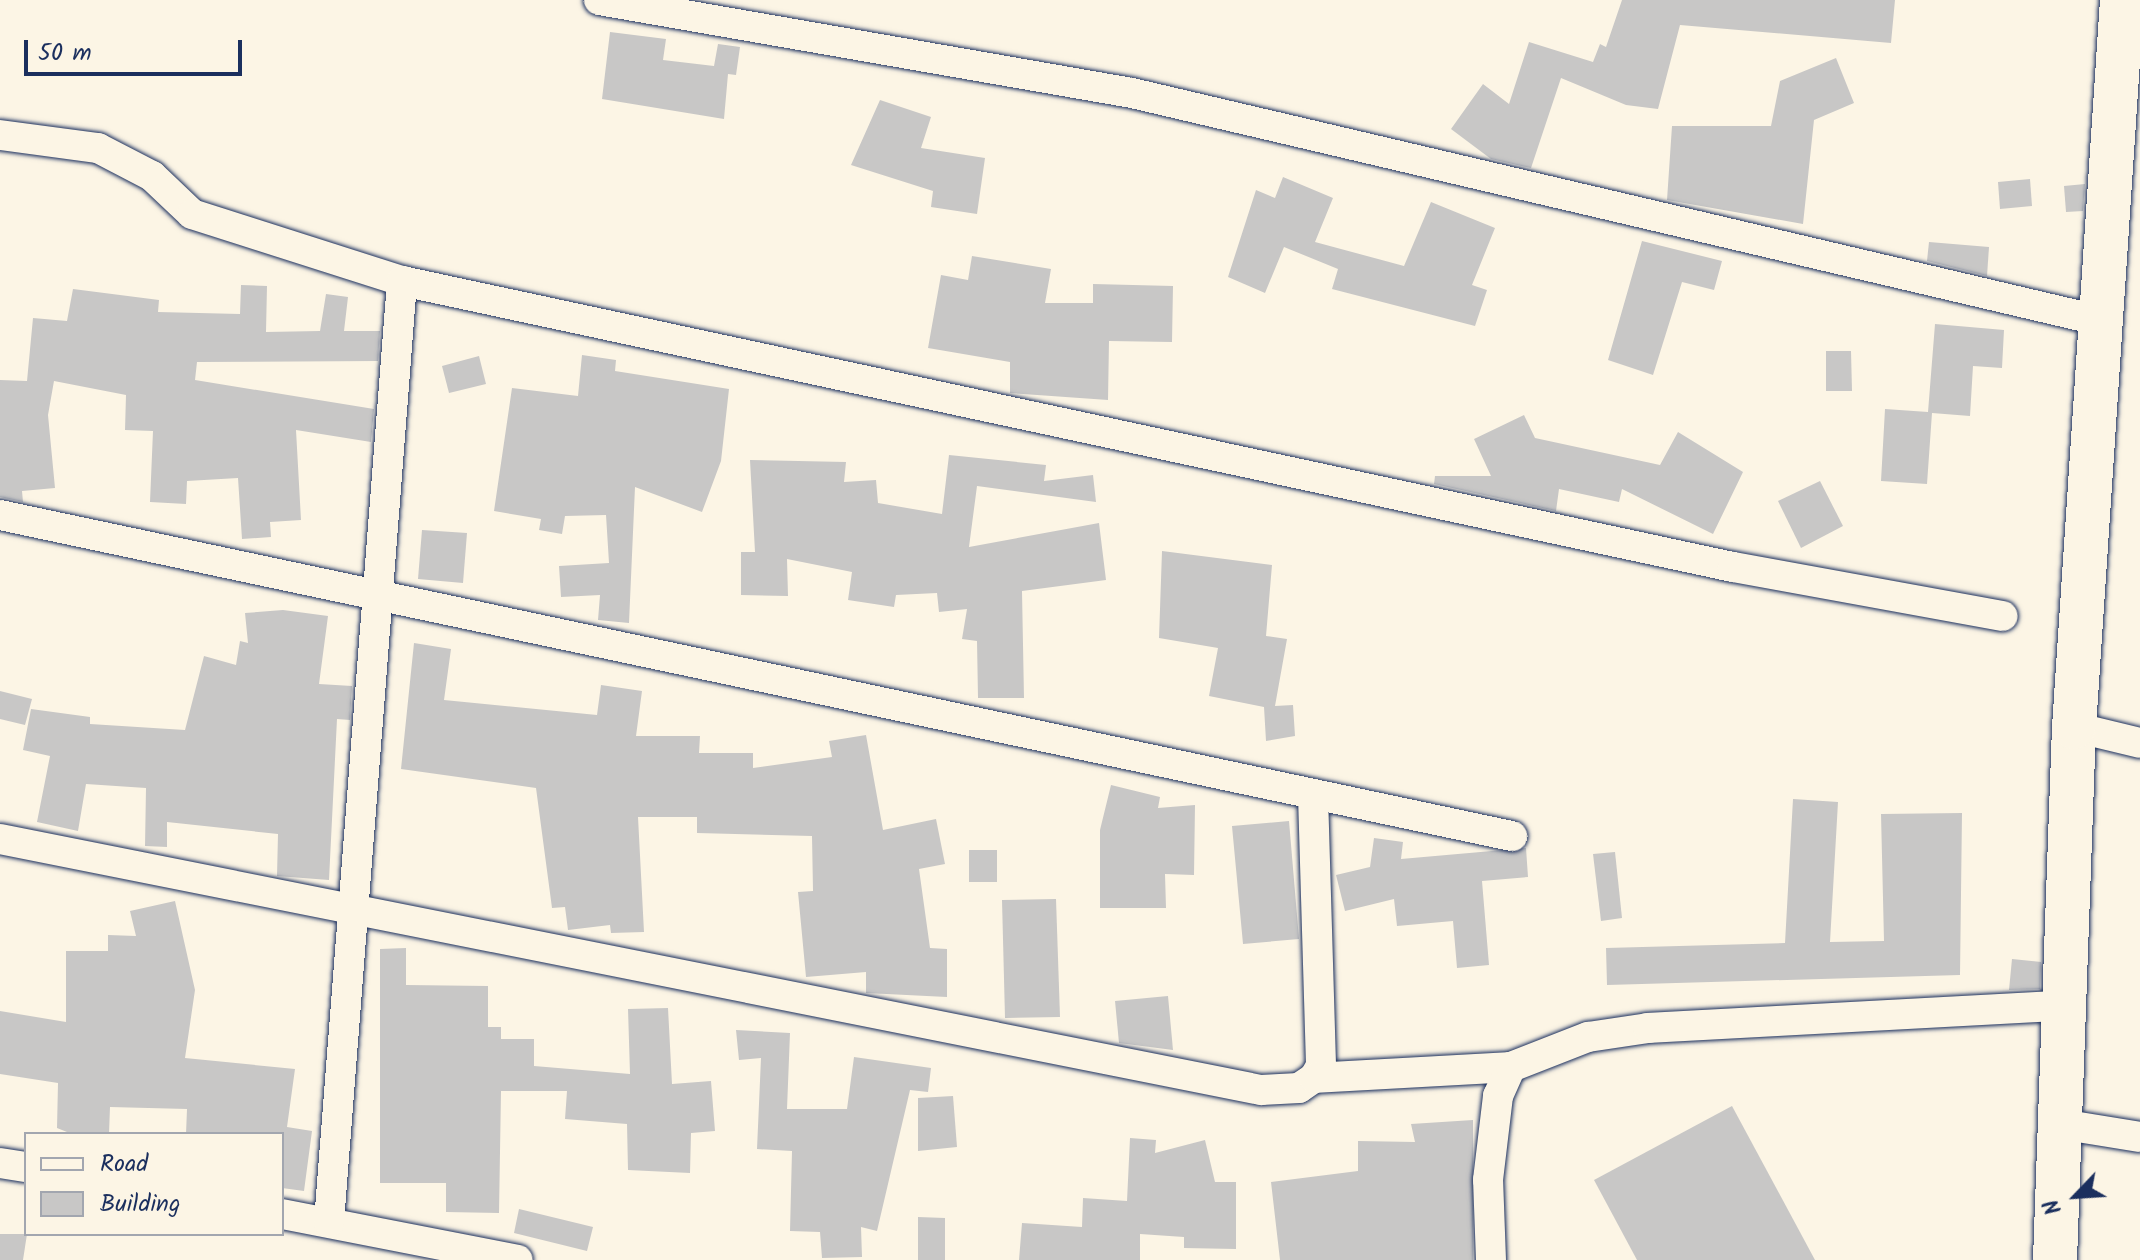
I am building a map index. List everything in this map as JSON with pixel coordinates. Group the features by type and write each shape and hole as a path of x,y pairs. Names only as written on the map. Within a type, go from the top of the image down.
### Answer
{"main road":[{"path":"2055,1260 2068,1005 2074,727 2106,322 2129,126 2122,0"}],"street":[{"path":"599,0 1132,93 2106,322"},
{"path":"0,135 98,148 152,176 192,214 402,281 1733,567 2003,616"},
{"path":"329,1222 358,907 372,597 402,281"},
{"path":"0,515 372,597 1512,836"},
{"path":"2074,727 2140,743"},
{"path":"0,839 358,907 1261,1090 1299,1088 1314,1078 1321,1066 1313,795"},
{"path":"1314,1078 1511,1067 1588,1037 1648,1028 2068,1005"},
{"path":"1491,1260 1488,1180 1498,1096 1511,1067"},
{"path":"2060,1124 2140,1137"},
{"path":"0,1163 24,1167"},
{"path":"284,1214 518,1260"}],"building":[{"path":"1622,0 1895,0 1891,43 1680,25 1658,109 1626,105 1561,78 1531,168 1491,159 1451,129 1483,84 1509,104 1529,42 1593,62 1600,44 1606,47"},
{"path":"610,32 666,39 663,60 714,66 718,44 740,47 736,75 728,74 724,119 602,99"},
{"path":"1836,58 1854,103 1814,120 1803,224 1667,200 1672,126 1771,126 1780,81"},
{"path":"880,100 931,117 921,148 985,158 977,214 931,207 933,191 851,165"},
{"path":"1283,177 1333,198 1315,242 1404,266 1431,202 1495,228 1472,285 1487,290 1475,326 1332,289 1338,269 1284,247 1265,293 1228,277 1256,190 1275,198"},
{"path":"2030,179 2032,206 2000,209 1998,182"},
{"path":"2085,184 2083,211 2066,212 2064,186"},
{"path":"1642,241 1722,261 1714,290 1682,282 1653,375 1608,360"},
{"path":"1929,242 1989,247 1987,276 1927,261"},
{"path":"972,256 1051,269 1045,303 1093,303 1093,284 1173,286 1172,342 1109,341 1108,400 1010,393 1010,362 928,348 941,275 968,280"},
{"path":"241,285 267,286 266,332 320,331 326,294 348,297 344,331 380,331 378,361 197,362 195,380 374,409 371,442 296,430 301,520 270,522 271,537 242,539 238,478 187,481 186,504 150,502 153,431 125,430 126,395 54,381 48,415 55,488 22,491 23,502 0,497 0,380 27,381 33,318 67,321 73,289 159,300 158,312 240,314"},
{"path":"1935,324 2004,330 2002,368 1973,366 1970,416 1932,413 1927,484 1881,481 1885,409 1928,412"},
{"path":"1826,351 1851,351 1852,391 1826,391"},
{"path":"582,355 616,360 615,371 729,389 721,461 702,512 635,487 629,623 598,620 600,595 561,597 559,566 609,563 606,515 565,516 562,534 539,530 541,519 494,511 512,388 578,396"},
{"path":"479,356 486,384 449,393 442,366"},
{"path":"1524,415 1535,438 1660,465 1678,432 1743,472 1713,534 1622,489 1619,502 1559,489 1556,511 1434,484 1435,476 1491,476 1474,439"},
{"path":"949,455 1046,465 1044,481 1093,475 1096,502 977,486 969,547 1099,523 1106,580 1022,591 1024,698 978,698 977,641 962,639 967,609 939,612 937,593 896,595 894,607 848,600 852,572 787,559 788,596 741,595 741,552 755,552 750,460 846,462 844,482 876,480 878,503 942,514"},
{"path":"1820,481 1843,526 1801,548 1778,501"},
{"path":"422,530 467,533 463,583 418,579"},
{"path":"1162,551 1272,565 1266,636 1287,639 1275,706 1293,705 1295,736 1266,741 1264,707 1209,696 1218,648 1159,638"},
{"path":"283,610 328,616 319,684 352,686 350,720 337,719 329,880 277,876 278,834 167,822 167,847 145,846 146,788 86,784 78,831 37,822 50,756 23,750 31,709 90,717 90,724 185,730 204,656 236,665 240,641 248,643 245,613"},
{"path":"414,643 451,649 444,700 597,715 601,685 642,691 636,736 700,736 699,753 753,753 753,768 832,757 829,741 866,735 883,830 936,819 945,864 919,869 930,948 947,949 947,997 866,993 866,972 806,977 798,892 813,891 812,836 697,833 697,817 638,817 644,932 611,933 610,925 568,930 565,907 552,908 536,788 401,769"},
{"path":"0,691 32,699 25,725 0,719"},
{"path":"1111,785 1160,797 1158,808 1195,805 1194,875 1165,874 1166,908 1100,908 1100,830"},
{"path":"1793,799 1838,802 1830,942 1884,941 1881,814 1962,813 1960,975 1607,985 1606,948 1785,943"},
{"path":"1289,821 1299,939 1243,944 1232,826"},
{"path":"1374,838 1403,842 1401,859 1526,848 1528,877 1482,881 1489,965 1457,968 1453,921 1397,926 1394,899 1345,911 1336,875 1370,867"},
{"path":"969,850 997,850 997,882 969,882"},
{"path":"1615,852 1622,918 1601,921 1593,854"},
{"path":"1056,899 1060,1017 1005,1018 1002,900"},
{"path":"175,901 195,990 185,1058 295,1069 287,1127 312,1131 304,1191 284,1188 284,1132 186,1132 187,1109 110,1107 109,1132 67,1132 57,1128 58,1083 0,1074 0,1011 66,1022 66,951 108,951 108,935 136,936 130,911"},
{"path":"406,948 406,985 488,986 488,1027 501,1027 501,1039 534,1039 534,1066 630,1074 628,1009 668,1008 672,1084 711,1081 715,1131 691,1133 690,1173 628,1170 627,1124 565,1119 567,1091 501,1091 499,1213 446,1212 446,1183 380,1183 380,949"},
{"path":"2012,959 2041,962 2040,989 2009,990"},
{"path":"1168,996 1173,1050 1119,1043 1115,1001"},
{"path":"736,1030 790,1033 787,1109 847,1109 854,1057 931,1068 928,1092 910,1090 877,1231 861,1227 862,1257 822,1258 820,1232 790,1231 792,1151 757,1149 761,1058 739,1060"},
{"path":"953,1096 957,1147 918,1151 918,1098"},
{"path":"1732,1106 1815,1260 1637,1260 1594,1180"},
{"path":"1473,1120 1473,1260 1280,1260 1271,1182 1358,1171 1358,1141 1415,1142 1411,1124"},
{"path":"1130,1138 1156,1140 1155,1153 1205,1140 1215,1182 1236,1182 1236,1249 1184,1248 1184,1237 1140,1234 1140,1260 1019,1260 1022,1223 1082,1227 1083,1198 1127,1201"},
{"path":"519,1209 593,1227 587,1251 514,1233"},
{"path":"918,1217 945,1218 945,1260 918,1260"},
{"path":"0,1234 27,1236 23,1260 0,1260"}]}
